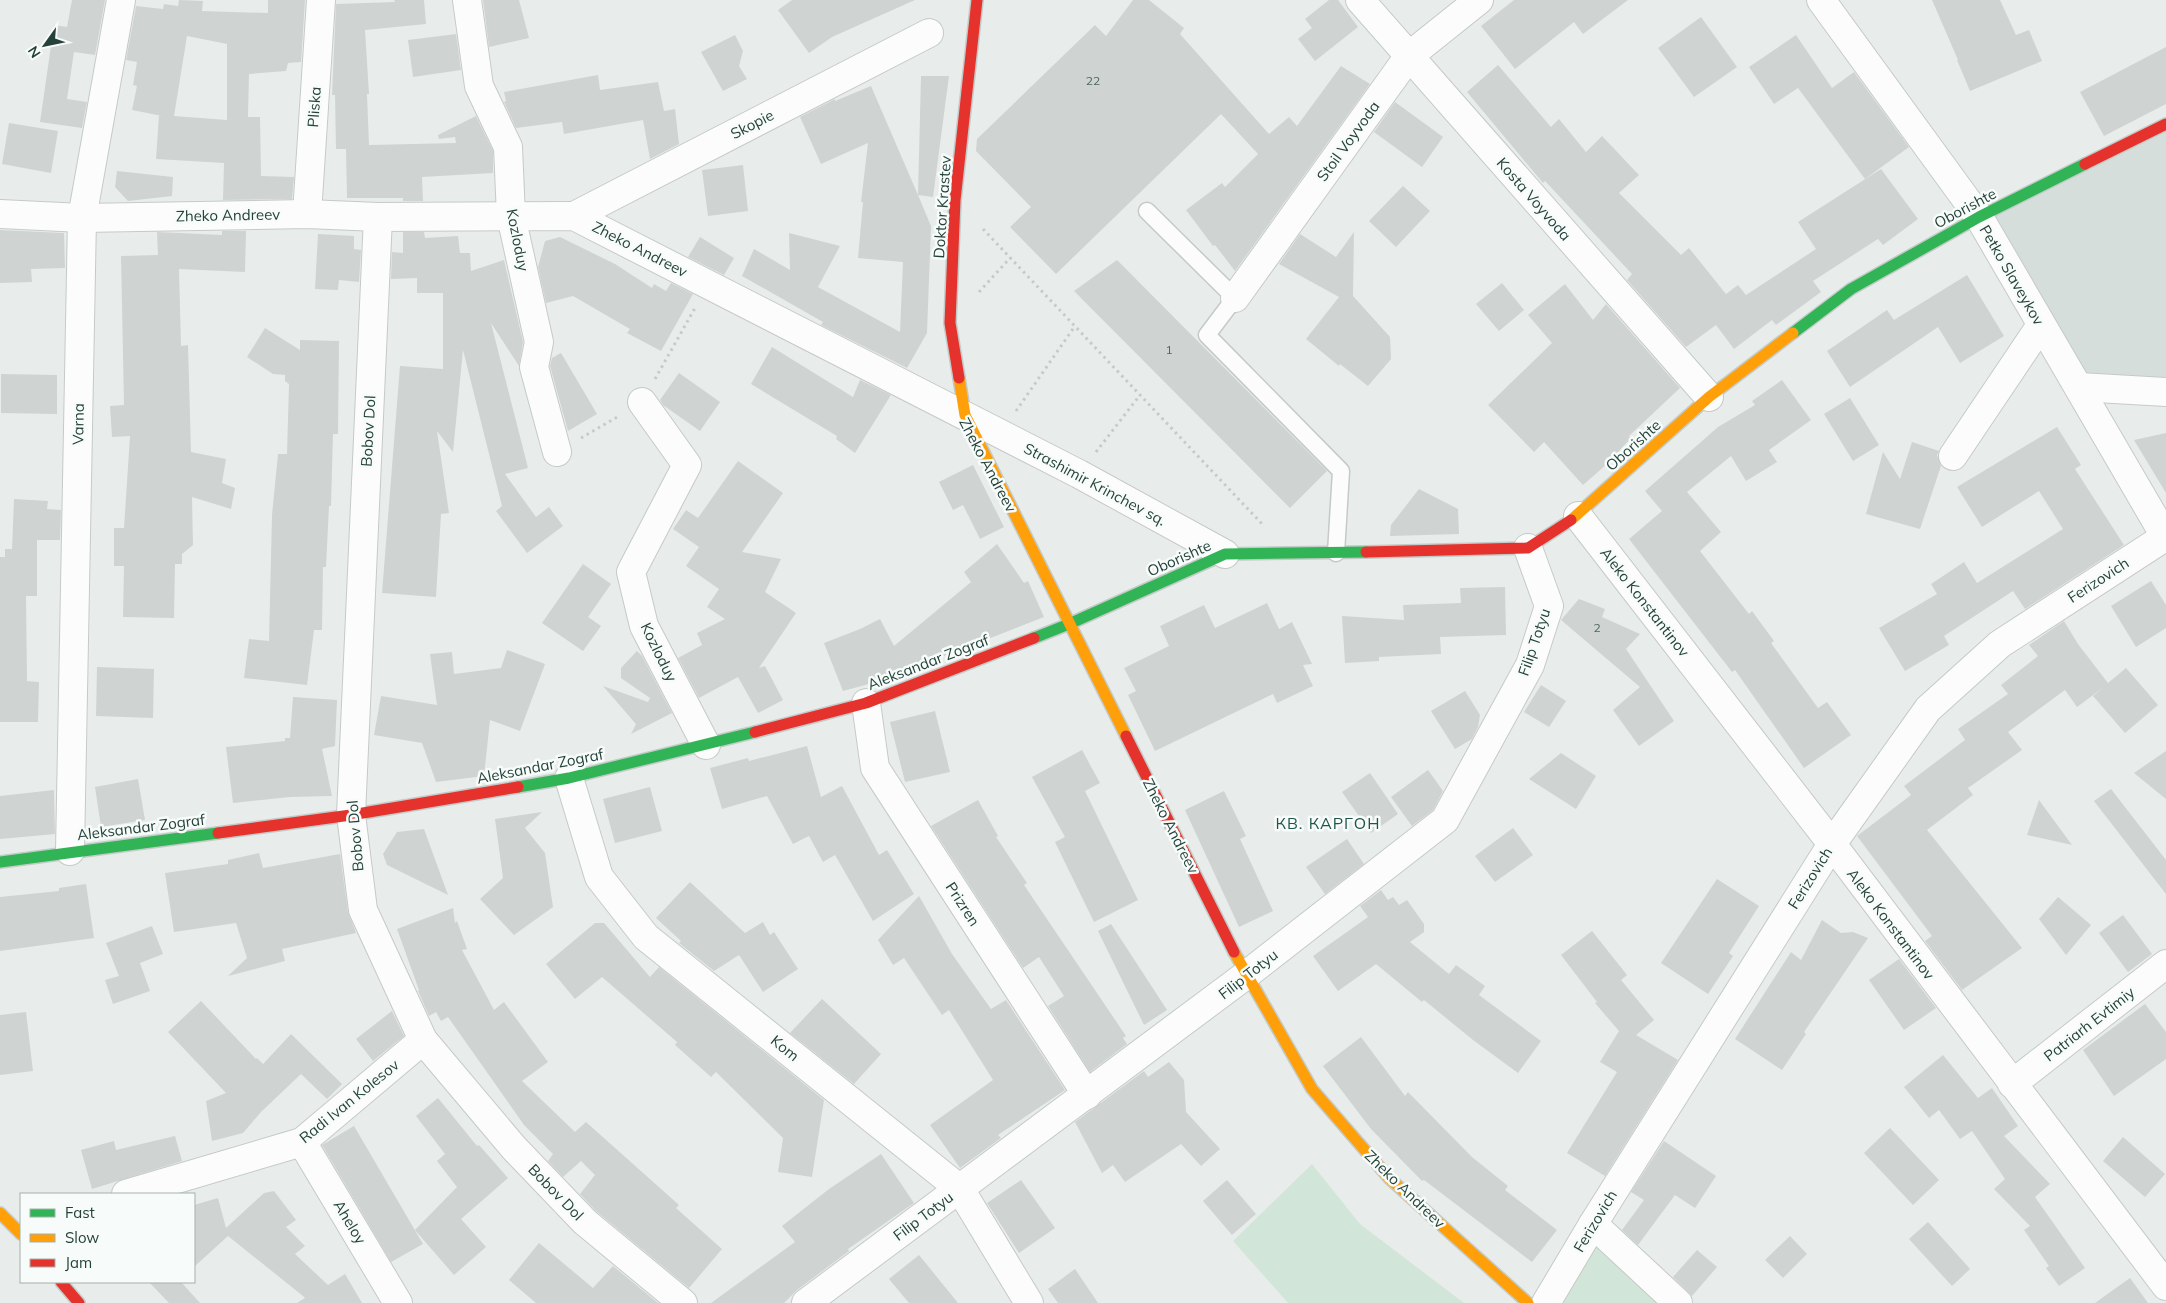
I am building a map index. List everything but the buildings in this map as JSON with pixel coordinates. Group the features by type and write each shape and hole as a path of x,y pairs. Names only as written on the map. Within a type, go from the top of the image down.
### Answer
{"street":[{"name":"Varna","path":"70,851 82,218 121,0"},
{"name":"Pliska","path":"307,214 320,0"},
{"name":"Kozloduy","path":"467,0 479,86 508,146 511,216 539,342 534,367 557,452"},
{"name":"Doktor Krastev","path":"965,415 950,323 955,200 977,0"},
{"name":"Kosta Voyvoda","path":"1360,0 1709,396"},
{"name":"Stoil Voyvoda","path":"1235,298 1409,56 1479,0"},
{"name":"Petko Slaveykov","path":"1821,0 1979,217 2166,537"},
{"name":"Skopie","path":"574,216 930,32"},
{"name":"Oborishte","path":"1068,624 1224,554 1528,548 1578,516 1709,396 1851,289 1979,217 2166,124"},
{"name":"Zheko Andreev","path":"0,214 82,218 307,214 378,217 574,216 965,415 1068,624 1246,975 1312,1089 1389,1178 1528,1303"},
{"name":"Bobov Dol","path":"378,217 350,815 363,910 423,1040 514,1148 585,1222 683,1303"},
{"path":"1953,456 2041,325"},
{"path":"2078,387 2166,392"},
{"name":"Kozloduy","path":"642,402 687,465 631,572 644,626 706,745"},
{"name":"Strashimir Krinchev sq.","path":"965,415 1000,435 1079,474 1224,554"},
{"name":"Aleko Konstantinov","path":"1578,516 1832,844 2166,1286"},
{"name":"Ferizovich","path":"1546,1303 1593,1224 1832,844 1928,709 2000,644 2166,537"},
{"name":"Filip Totyu","path":"806,1303 1246,975 1445,820 1530,665 1549,606 1528,548"},
{"name":"Aleksandar Zograf","path":"0,862 70,851 350,815 569,778 706,745 866,703 1068,624"},
{"name":"Prizren","path":"866,703 875,768 1087,1095"},
{"name":"Kom","path":"569,778 599,877 646,937 960,1189 1029,1303"},
{"name":"Patriarh Evtimiy","path":"2012,1084 2166,964"},
{"name":"Radi Ivan Kolesov","path":"129,1193 302,1142 423,1040"},
{"name":"Aheloy","path":"302,1142 398,1303"},
{"path":"1593,1224 1678,1303"},
{"path":"62,1283 79,1303"}],"lane":[{"path":"1147,211 1235,298 1207,336 1341,471 1336,553"}],"path":[{"path":"955,200 1290,554"},
{"path":"1000,435 1075,326"},
{"path":"1079,474 1140,395"}],"shaded area":[{"path":"2166,124 2166,392 2079,387 1979,217"}],"green space":[{"path":"1312,1164 1360,1224 1464,1303 1288,1303 1233,1241"},
{"path":"1593,1224 1678,1303 1546,1303"}],"traffic: fast":[{"path":"1793,333 1851,289 1979,217 2085,164"},
{"path":"1034,638 1225,554 1366,552"},
{"path":"518,787 569,778 755,732"},
{"path":"0,862 218,833"}],"traffic: slow":[{"path":"1571,520 1709,397 1793,333"},
{"path":"959,378 965,415 1126,736"},
{"path":"1234,952 1312,1089 1389,1178 1528,1303"},
{"path":"0,1213 20,1233"}],"traffic: jam":[{"path":"959,378 950,323 955,200 977,0"},
{"path":"2085,164 2166,124"},
{"path":"1366,552 1528,548 1571,520"},
{"path":"755,732 866,703 1034,638"},
{"path":"1126,736 1234,952"},
{"path":"218,833 351,815 518,787"},
{"path":"62,1283 79,1303"}],"district":[{"name":"КВ. КАРГОН","path":"1328,823"}]}
